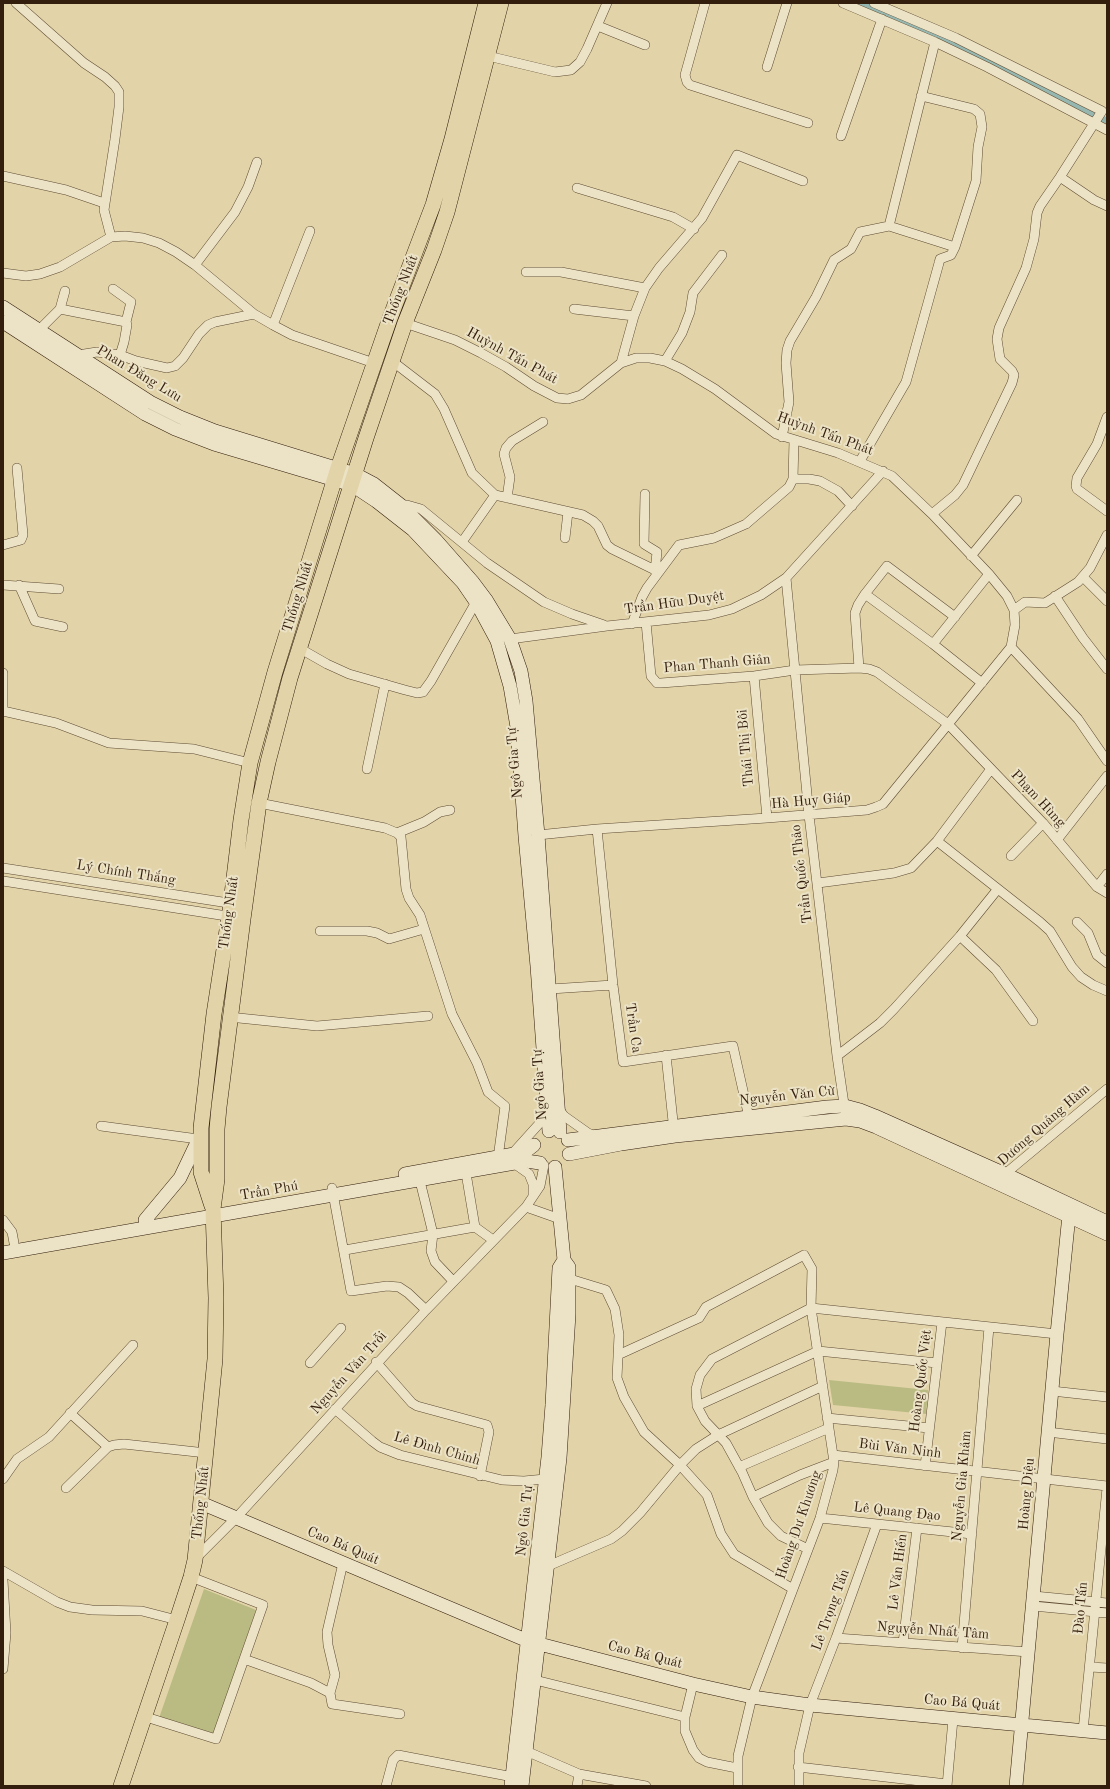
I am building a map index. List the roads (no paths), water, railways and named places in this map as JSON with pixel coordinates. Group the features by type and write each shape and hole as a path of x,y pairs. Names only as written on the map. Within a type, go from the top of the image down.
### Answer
{"main road":[{"name":"Thống Nhất","path":"213,1213 201,1172 200,1134 214,1014 259,803 290,678 392,361 405,323 439,237 486,3"},
{"name":"Thống Nhất","path":"121,1786 146,1717 191,1577 195,1560 215,1359 216,1298 213,1213 217,1179 217,1129 229,1017 244,799 250,763 275,672 336,474 390,318 459,141 488,56 501,3"},
{"name":"Phan Đăng Lưu","path":"3,307 35,335 145,414 175,429 214,444 336,474"},
{"path":"390,318 405,323"},
{"name":"Phan Đăng Lưu","path":"3,322 78,355 150,402 180,417 336,474"},
{"name":"Ngô Gia Tự","path":"336,474 353,480 374,484 402,506 436,540 472,581 487,601 503,640 517,727 524,747 538,835 537,903 553,1111 559,1134"},
{"name":"Ngô Gia Tự","path":"353,480 376,501 413,530 463,583 503,640"},
{"path":"275,672 290,678"},
{"name":"Ngô Gia Tự","path":"524,747 525,836 537,903"},
{"path":"244,799 259,803"},
{"path":"525,836 538,835"},
{"path":"214,1014 229,1017"},
{"name":"Nguyễn Văn Cừ","path":"559,1134 595,1136 674,1131 750,1122 827,1107 846,1113 870,1114 1070,1211 1107,1234"},
{"path":"145,1220 180,1178 200,1134 217,1129"},
{"name":"Nguyễn Văn Cừ","path":"569,1154 621,1144 674,1131"},
{"path":"559,1134 570,1145 569,1154 564,1163 546,1165 534,1155 534,1145 539,1135 559,1134"},
{"name":"Trần Phú","path":"3,1253 213,1213 513,1159 534,1145"},
{"name":"Trần Phú","path":"333,1192 420,1181 498,1158 546,1165"},
{"name":"Ngô Gia Tự","path":"521,1748 542,1569 570,1279 569,1267 564,1260 560,1219 546,1165"},
{"name":"Nguyễn Văn Cừ","path":"1070,1211 1107,1222"},
{"name":"Hoàng Diệu","path":"1016,1786 1057,1334 1070,1211"},
{"name":"Trần Phú","path":"8,1244 145,1220 213,1213"},
{"name":"Ngô Gia Tự","path":"551,1480 552,1405 558,1268 564,1260"},
{"name":"Cao Bá Quát","path":"201,1503 534,1643 693,1684 752,1698 810,1706 1107,1733"},
{"name":"Ngô Gia Tự","path":"515,1783 535,1680 534,1643"}],"street":[{"path":"488,56 555,72 571,70 580,62 598,26 607,3"},
{"path":"705,3 685,75 687,82 690,85 808,123"},
{"path":"767,67 787,3"},
{"path":"843,3 935,42 987,67 1096,120 1107,130"},
{"path":"874,3 956,38 1102,111 1040,206 1035,220 1031,252 1026,268 996,339 1000,359 1014,375 1012,383 963,485 955,495 932,514"},
{"path":"22,5 84,62 105,77 119,92 119,107 115,139 104,203 105,218 111,237"},
{"path":"842,136 882,19"},
{"path":"598,26 645,46"},
{"path":"889,226 935,42"},
{"path":"860,461 906,382 940,260 951,255 955,247 976,181 982,118 978,111 921,96"},
{"path":"621,363 634,316 645,288 658,268 694,229 702,218 737,156 803,181"},
{"path":"195,265 235,212 248,187 257,162"},
{"path":"3,176 66,190 104,203"},
{"path":"1060,177 1094,200 1107,206"},
{"path":"577,188 673,217 694,229"},
{"path":"782,436 789,402 786,363 787,350 790,341 834,260 851,249 860,232 889,226 955,247"},
{"path":"273,325 310,231"},
{"path":"3,273 26,276 40,274 60,267 111,237 125,236 159,243 195,265 254,314 273,325 292,335 374,363"},
{"path":"665,362 682,333 690,312 693,293 722,255"},
{"path":"526,272 569,274 645,288"},
{"path":"113,289 131,302 126,322 127,325 124,342 120,355"},
{"path":"35,335 60,310 65,291"},
{"path":"574,309 634,316"},
{"path":"60,310 126,322"},
{"path":"78,355 97,352 120,355 136,361 167,368 175,366 183,358 199,334 208,325 215,322 254,314"},
{"name":"Huỳnh Tấn Phát","path":"405,323 456,340 506,366 539,390 557,398 568,399 581,395 621,363 636,358 650,358 665,362 682,369 715,389 767,429 782,436 860,461 883,472 900,482 989,574 1007,596 1014,610 1015,625 1011,647"},
{"path":"392,361 435,394 444,409 472,473 495,495 583,515 594,521 598,526 607,546 615,552 657,572"},
{"path":"1107,417 1097,444 1077,478 1076,486 1077,489 1107,511"},
{"path":"506,498 510,477 504,454 506,448 512,441 543,422"},
{"path":"632,624 642,597 657,572 679,545 714,538 746,524 789,487 793,478 794,440"},
{"path":"3,545 18,542 23,535 17,468"},
{"name":"Trần Hữu Duyệt","path":"503,640 607,626 709,615 732,609 761,595 786,578 883,472"},
{"path":"793,478 820,481 838,491 852,506"},
{"path":"645,494 644,544 656,552 657,572"},
{"path":"462,542 495,495"},
{"path":"972,556 1017,500"},
{"path":"402,506 407,504 421,509 487,563 544,602 572,614 607,626"},
{"path":"565,538 568,512"},
{"path":"1014,610 1025,602 1045,604 1078,582 1092,564 1107,535"},
{"path":"859,668 855,614 858,605 865,594 888,566 955,617"},
{"path":"933,644 989,574"},
{"path":"1083,577 1107,601"},
{"name":"Trần Quốc Thảo","path":"786,578 809,815 837,1056 846,1113"},
{"path":"3,585 59,589"},
{"path":"18,585 34,620 63,628"},
{"path":"865,594 933,644 982,683"},
{"path":"1055,596 1083,638 1107,669"},
{"path":"300,648 327,664 349,674 417,693 423,692 427,688 476,602"},
{"name":"Phan Thanh Giản","path":"646,622 651,676 661,684 754,676 795,670 859,668"},
{"path":"1011,647 1078,719 1107,761"},
{"name":"Hà Huy Giáp","path":"538,835 598,829 867,810 883,804 1011,647"},
{"name":"Phạm Hùng","path":"859,668 877,672 948,724 1043,823 1097,887 1107,893"},
{"path":"3,673 3,710 56,723 109,743 194,749 250,763"},
{"name":"Thái Thị Bôi","path":"754,676 767,818"},
{"path":"367,769 385,684"},
{"path":"818,883 911,868 937,841 991,769"},
{"path":"1057,840 1107,776"},
{"path":"259,803 385,828 397,833 400,838 406,889 409,898 420,915 452,1014 477,1063 485,1087 491,1096 501,1101 505,1106 498,1158"},
{"path":"397,833 424,822 440,812 450,810"},
{"path":"1011,856 1043,823"},
{"name":"Trần Ca","path":"598,829 613,985 623,1062 733,1046 750,1122"},
{"path":"937,841 998,890 1026,910 1050,931 1072,967 1081,977 1093,985 1107,991"},
{"name":"Lý Chính Thắng","path":"3,868 63,877 237,911"},
{"path":"1097,887 1107,874"},
{"path":"61,890 63,877"},
{"name":"Lý Chính Thắng","path":"3,882 237,911"},
{"path":"837,1056 885,1018 960,936 998,890"},
{"path":"1077,922 1088,933 1097,955 1107,963"},
{"path":"320,931 367,931 376,933 389,940 424,929"},
{"path":"960,936 996,970 1032,1020"},
{"path":"544,989 613,985"},
{"path":"229,1017 317,1026 428,1016"},
{"path":"666,1055 674,1131"},
{"name":"Dương Quảng Hàm","path":"1003,1179 1107,1089"},
{"path":"533,1198 533,1184 529,1174 513,1159 553,1111 564,1116 588,1134 595,1136"},
{"path":"101,1126 200,1134"},
{"name":"Nguyễn Văn Trỗi","path":"195,1560 236,1518 376,1362 526,1207 533,1198 542,1180 546,1165"},
{"path":"465,1168 475,1227 493,1240"},
{"path":"420,1181 433,1234 431,1251 435,1262 453,1281"},
{"path":"333,1192 345,1250 351,1291 395,1286 408,1293 426,1310"},
{"path":"526,1207 560,1219"},
{"path":"3,1220 12,1232 8,1244"},
{"path":"345,1250 475,1227"},
{"name":"Hoàng Dư Khương","path":"618,1355 699,1318 706,1307 804,1255 812,1269 811,1308 834,1459 820,1518 752,1698 738,1756 738,1786"},
{"path":"570,1279 606,1290 615,1310 619,1335 617,1378 624,1397 644,1432 680,1465 707,1495 721,1534 734,1554 792,1589"},
{"path":"808,1549 782,1536 768,1523 752,1498 739,1467 726,1443 705,1421 697,1406 696,1389 700,1374 712,1359 811,1308 1057,1334"},
{"name":"Hoàng Quốc Việt","path":"925,1466 942,1322"},
{"name":"Nguyễn Gia Khảm","path":"962,1648 989,1327"},
{"path":"310,1363 341,1328"},
{"path":"3,1478 17,1459 49,1437 133,1344"},
{"path":"697,1406 818,1351 937,1363"},
{"path":"376,1362 417,1406 487,1425 490,1432 480,1476"},
{"path":"542,1569 611,1539 622,1531 640,1513 680,1465 696,1449 718,1435 823,1386"},
{"path":"1052,1391 1107,1397"},
{"name":"Lê Đình Chinh","path":"335,1409 380,1447 400,1455 480,1476 511,1481 551,1480"},
{"path":"70,1412 108,1447"},
{"path":"827,1418 929,1428"},
{"path":"739,1467 829,1428"},
{"path":"1048,1432 1107,1439"},
{"path":"66,1488 108,1447 124,1444 206,1453"},
{"path":"752,1498 834,1459"},
{"name":"Bùi Văn Ninh","path":"834,1459 925,1466 1107,1487"},
{"name":"Đào Tấn","path":"1083,1731 1096,1602 1104,1550 1107,1487"},
{"name":"Lê Quang Đạo","path":"820,1518 972,1534"},
{"name":"Lê Trọng Tấn","path":"799,1786 799,1753 810,1706 877,1524"},
{"name":"Lê Văn Hiến","path":"904,1643 917,1528"},
{"path":"343,1563 327,1632 328,1645 335,1675 330,1693 332,1704 400,1714"},
{"path":"3,1571 57,1602 70,1607 92,1610 142,1611 177,1620"},
{"path":"146,1717 216,1739 263,1605 191,1577"},
{"path":"3,1580 6,1633 3,1670"},
{"path":"1033,1601 1107,1603"},
{"path":"1033,1601 1107,1613"},
{"name":"Nguyễn Nhất Tâm","path":"836,1638 1029,1652"},
{"path":"244,1659 311,1683 330,1693"},
{"path":"1090,1667 1107,1668"},
{"path":"535,1680 685,1717"},
{"path":"693,1684 685,1717 685,1731 699,1758 716,1765 737,1768"},
{"path":"798,1767 947,1785 953,1719"},
{"path":"521,1748 579,1774 617,1784 645,1786"},
{"path":"386,1786 393,1760 398,1755 515,1783"},
{"path":"577,1786 579,1774"}],"waterway":[{"path":"856,3 937,36 1107,122"}]}
